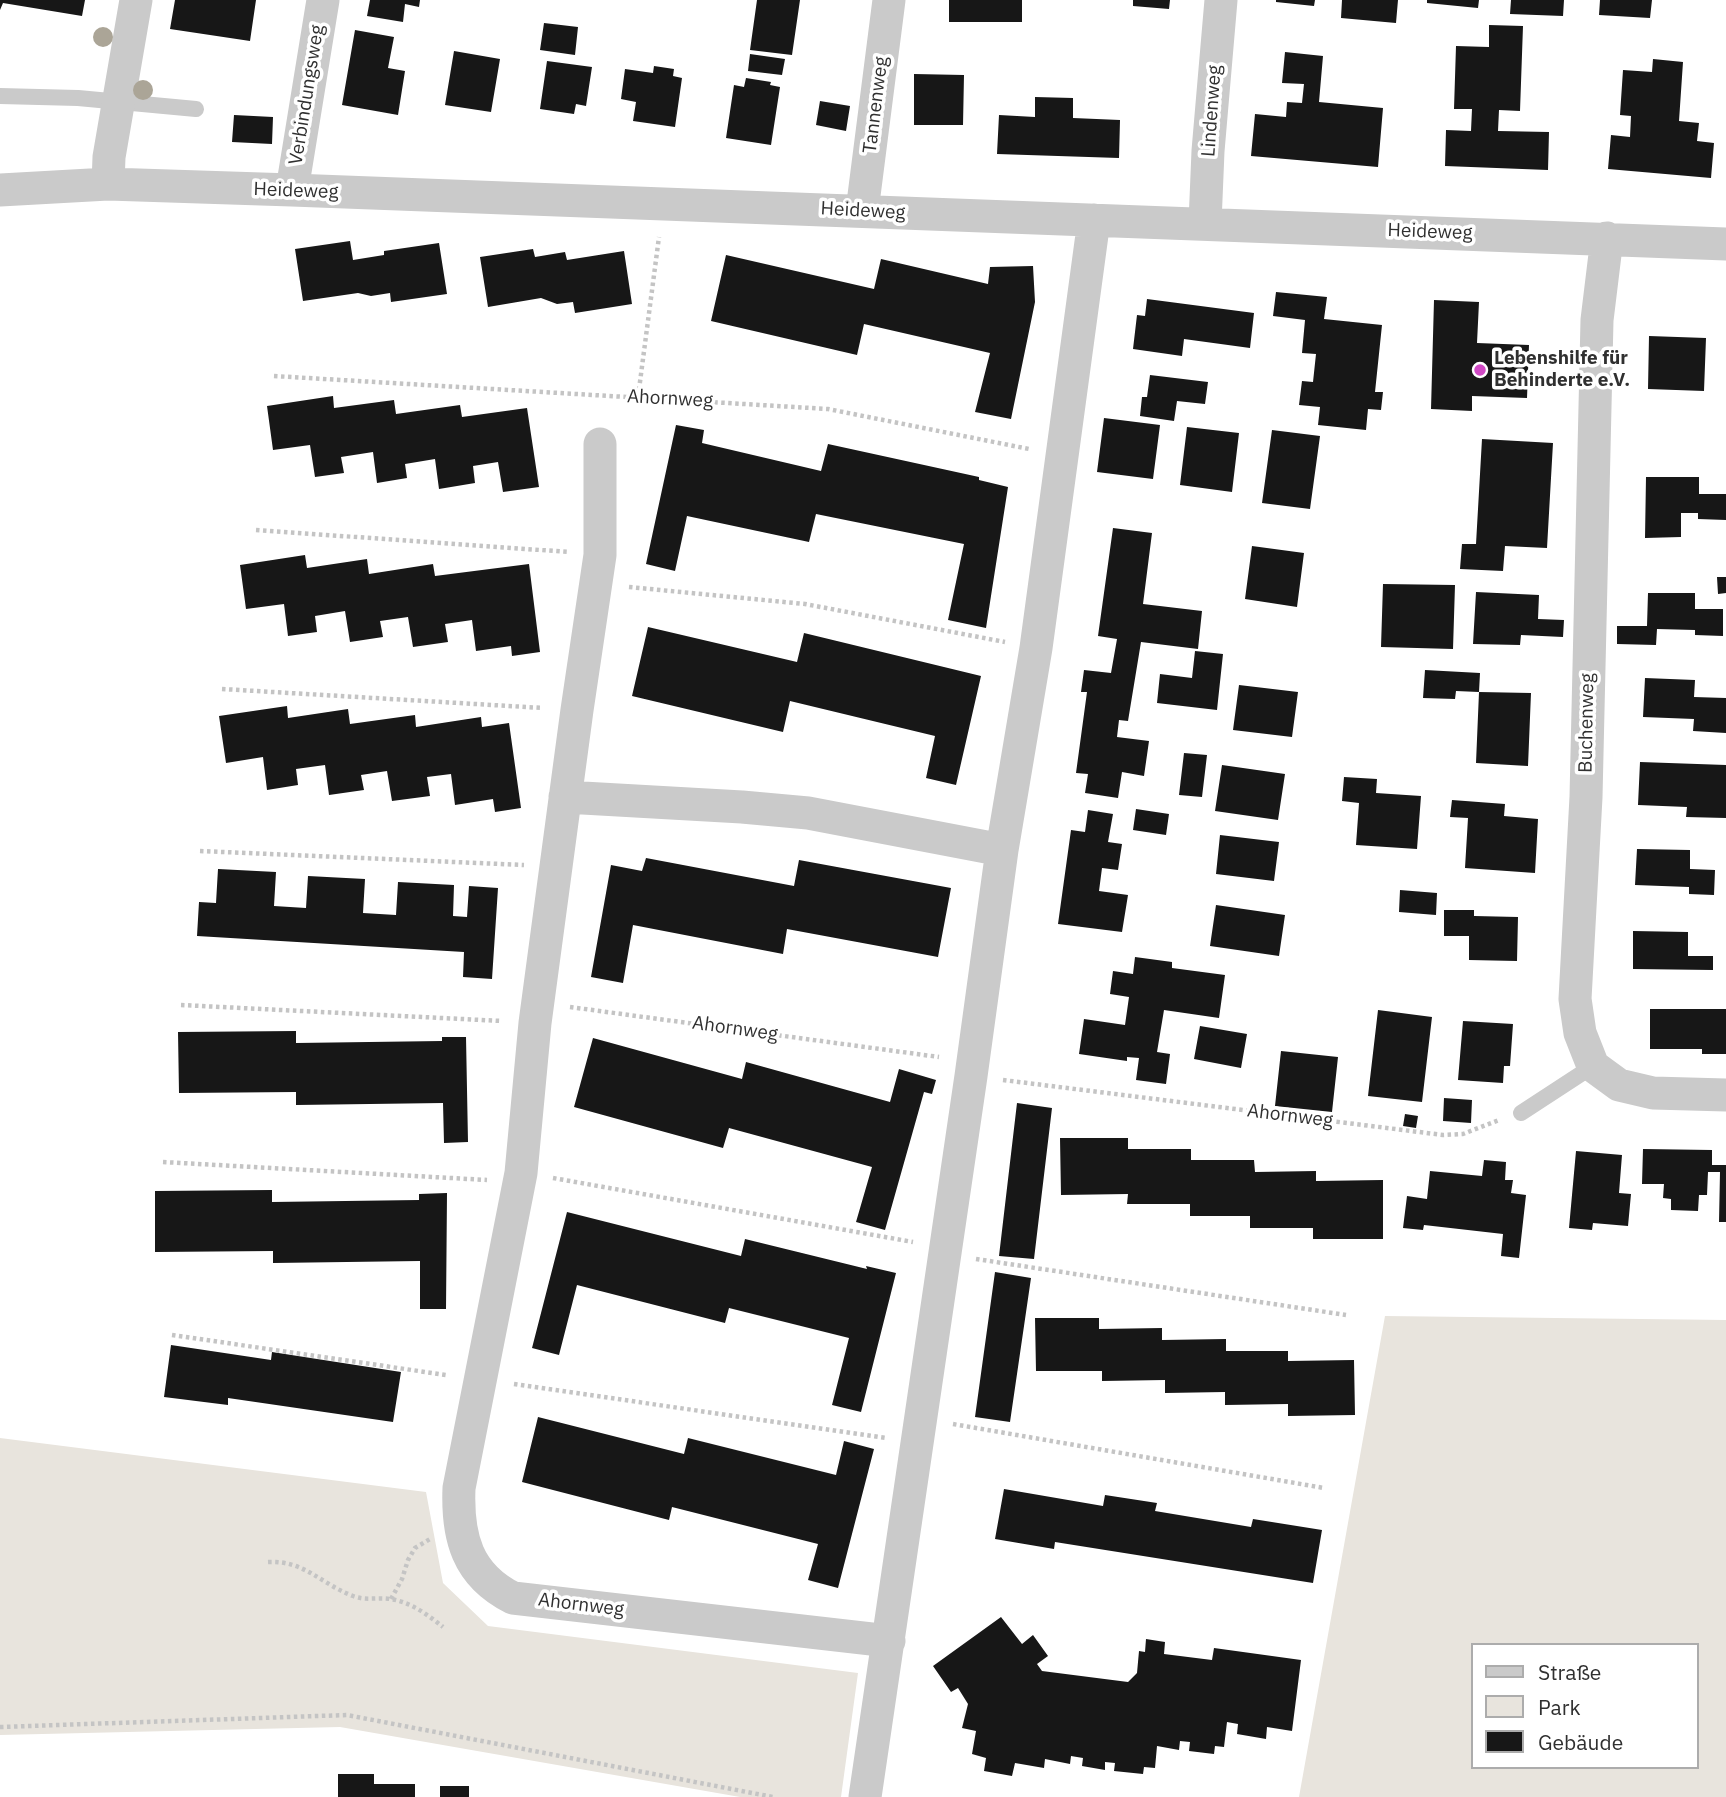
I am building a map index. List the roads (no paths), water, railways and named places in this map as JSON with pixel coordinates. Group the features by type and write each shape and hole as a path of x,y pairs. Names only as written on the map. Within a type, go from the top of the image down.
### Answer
{"street":[{"path":"108,184 109,157 136,0"},
{"name":"Verbindungsweg","path":"292,190 323,0"},
{"name":"Tannenweg","path":"862,211 889,0"},
{"name":"Lindenweg","path":"1205,223 1208,151 1221,0"},
{"name":"Heideweg","path":"0,190 108,184 1726,244"},
{"path":"865,1797 1002,850 1036,648 1094,220"},
{"name":"Buchenweg","path":"1593,1066 1580,1033 1575,999 1586,797 1597,320 1607,238"},
{"name":"Ahornweg","path":"600,444 599,569 536,1013 520,1177 459,1488 460,1529 470,1558 481,1576 496,1589 513,1598 889,1641"},
{"path":"565,797 808,813 1002,850"},
{"path":"1593,1066 1619,1085 1653,1093 1726,1095"}],"lane":[{"path":"0,96 78,98 196,109"},
{"path":"1521,1112 1593,1066"}],"place":[{"name":"Lebenshilfe für Behinderte e.V.","path":"1480,370"}]}
